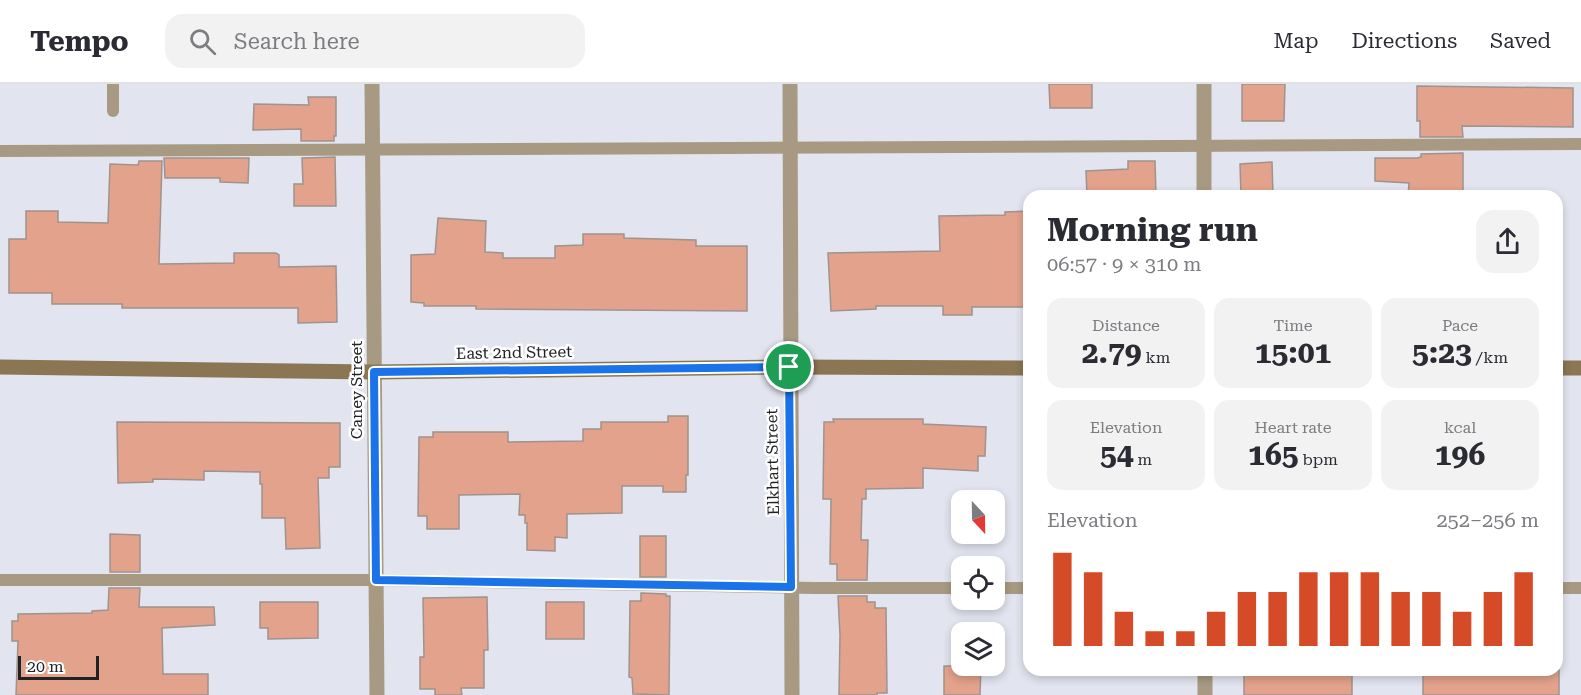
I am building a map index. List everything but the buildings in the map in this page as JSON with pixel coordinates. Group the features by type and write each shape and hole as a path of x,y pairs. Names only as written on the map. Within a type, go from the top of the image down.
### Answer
{"street":[{"name":"Caney Street","path":"372,84 377,695"},
{"name":"Elkhart Street","path":"790,84 789,367 792,695"},
{"path":"1204,84 1204,190"},
{"name":"East 2nd Street","path":"0,367 374,372 789,367 1023,368"},
{"path":"1563,368 1581,368"},
{"path":"1205,676 1205,695"}],"lane":[{"path":"113,84 113,111"},
{"path":"0,151 1581,144"},
{"path":"0,580 376,580 951,588"},
{"path":"1005,588 1023,588"},
{"path":"1563,588 1581,588"}],"route":[{"path":"789,367 791,587 376,580 374,372 789,367"}]}
